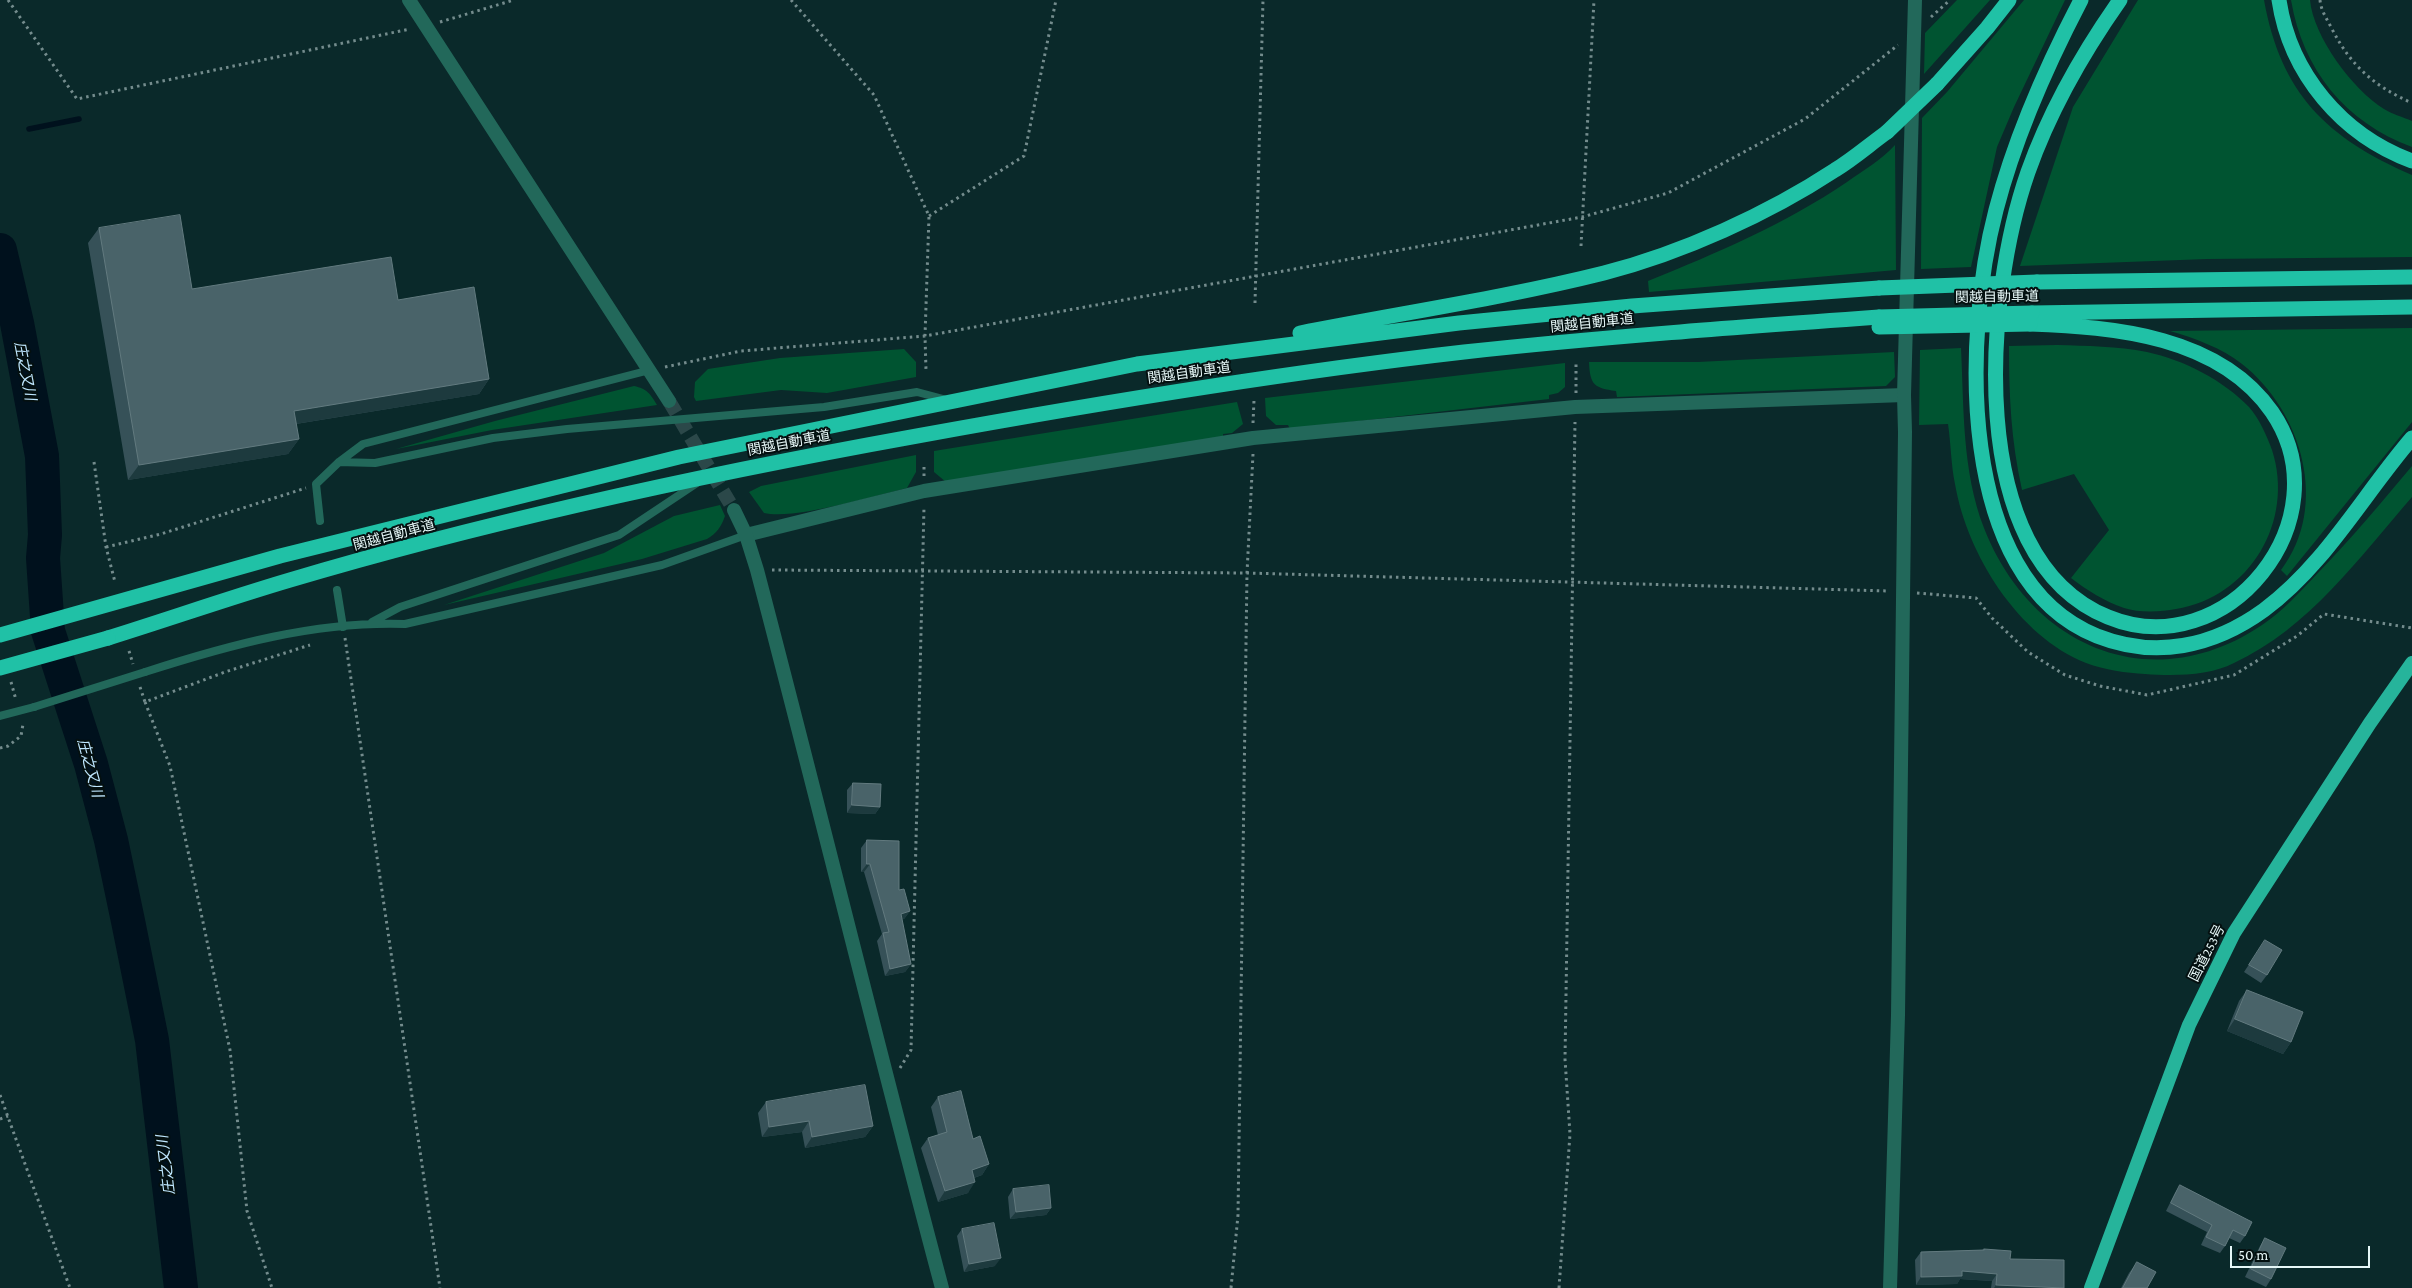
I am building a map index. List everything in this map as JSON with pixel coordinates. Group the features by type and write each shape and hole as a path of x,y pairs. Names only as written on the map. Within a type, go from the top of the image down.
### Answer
{"highway":[{"path":"1137,364 1509,293 1605,272 1667,253 1784,200 1836,170 1886,132 1937,84 1987,28 2009,0"},
{"path":"2081,0 2046,71 2009,166 1993,221 1979,306 1977,387 1987,490 2007,547 2023,575 2042,598 2062,616 2094,635 2140,649 2166,649 2194,644 2244,622 2262,611 2286,591 2320,554 2412,438"},
{"path":"2031,318 2111,329 2177,345 2211,360 2235,374 2256,392 2274,414 2286,441 2294,469 2294,495 2291,520 2282,544 2268,566 2252,586 2233,601 2211,614 2185,623 2158,626 2133,624 2108,617 2087,606 2066,591 2048,572 2032,549 2012,501 2004,465 1996,387 1996,350 2000,299 2015,216 2028,173 2047,123 2069,79 2120,0"},
{"path":"2279,0 2290,42 2318,93 2355,132 2378,146 2412,161"},
{"name":"関越自動車道","path":"0,634 280,556 670,460 1137,364 1459,323 1632,306 1879,288 2037,282 2412,276"},
{"name":"関越自動車道","path":"0,668 108,638 290,580 432,541 706,476 1136,397 1453,354 1629,336 1879,322 2412,307"},
{"name":"国道253号","path":"2091,1288 2189,1025 2234,934 2370,723 2412,663"}],"street":[{"path":"409,0 669,402"},
{"path":"1890,1288 1899,1005 1904,395 1915,0"},
{"path":"746,535 924,491 1253,438 1575,407 1904,395"},
{"path":"734,510 746,535 757,570 836,872 888,1087 942,1288"}],"lane":[{"path":"320,521 316,484 339,462 363,444 650,370"},
{"path":"339,462 375,463 493,438 567,429 824,407 917,392 938,396 953,403"},
{"path":"370,623 400,607 620,535 706,476"},
{"path":"0,716 203,653 276,635 370,623 405,624 662,565 746,535"},
{"path":"337,590 344,627"}],"path":[{"path":"8,0 77,99 425,26 514,0"},
{"path":"791,0 874,95 928,216 924,336 926,370"},
{"path":"928,216 1024,156 1056,0"},
{"path":"1255,304 1262,0"},
{"path":"1582,246 1594,0"},
{"path":"2320,0 2321,8 2340,45 2363,75 2392,94 2412,103"},
{"path":"650,370 742,351 924,336 1582,217 1668,192 1805,119 1913,33"},
{"path":"1559,1288 1570,1134 1565,1059 1576,364"},
{"path":"1231,1288 1238,1216 1247,574 1252,456"},
{"path":"94,462 106,547 115,582"},
{"path":"106,547 161,534 316,484"},
{"path":"888,1087 911,1050 924,491"},
{"path":"757,570 1247,574 1574,581 1902,592"},
{"path":"344,627 440,1288"},
{"path":"145,702 225,672 314,644"},
{"path":"129,651 134,668"},
{"path":"140,685 170,766 230,1050 247,1210 272,1288"},
{"path":"0,748 8,746 20,736 23,724"},
{"path":"0,1096 70,1288"},
{"path":"0,1119 8,1116"}],"green space":[{"path":"1957,0 1990,0 1924,74 1925,33"},
{"path":"2024,0 2065,0 1997,147 1971,267 1921,269 1922,118 1947,92"},
{"path":"2138,0 2264,0 2272,33 2282,62 2296,87 2312,109 2332,128 2355,145 2382,161 2412,175 2412,257 2207,259 2020,266 2073,107"},
{"path":"2291,0 2310,0 2318,30 2337,61 2360,89 2384,109 2412,121 2412,147 2388,136 2367,123 2347,108 2331,90 2317,71 2306,49 2297,25"},
{"path":"1895,145 1896,270 1649,292 1648,281 1725,248 1799,211 1866,169"},
{"path":"2412,328 2412,422 2287,576 2281,570 2296,545 2304,517 2306,489 2302,461 2294,433 2280,407 2263,384 2242,364 2208,344 2170,331"},
{"path":"2057,345 2124,349 2147,352 2175,360 2202,372 2227,388 2239,397 2256,416 2272,450 2278,477 2277,503 2271,528 2260,552 2245,572 2225,589 2202,602 2176,609 2143,611 2130,610 2110,602 2071,578 2109,530 2074,474 2022,490 2015,454 2010,401 2009,346"},
{"path":"1961,348 1965,439 1972,484 1984,528 2005,569 2031,603 2063,630 2099,649 2137,658 2178,658 2220,647 2262,625 2291,601 2330,561 2412,466 2412,497 2352,567 2309,611 2286,631 2234,663 2202,673 2156,675 2130,673 2086,663 2061,650 2039,633 2018,613 2000,590 1971,538 1961,511 1954,477 1948,424 1919,425 1920,350"},
{"path":"904,349 916,362 916,377 827,393 781,390 696,401 694,397 695,382 708,369 780,358"},
{"path":"1894,352 1895,377 1886,386 1617,397 1616,391 1598,387 1595,384 1592,380 1589,362 1698,362"},
{"path":"1565,363 1565,387 1558,393 1549,395 1549,399 1290,429 1288,425 1276,425 1266,416 1265,398"},
{"path":"634,386 648,392 657,405 492,430 396,449 495,421"},
{"path":"1237,402 1243,424 1232,433 1223,434 1223,439 946,482 934,472 934,451"},
{"path":"916,455 916,472 907,488 834,506 794,513 764,513 749,492 761,486"},
{"path":"720,505 725,516 718,529 707,539 642,559 444,605 604,553 674,516"}],"building":[{"path":"180,215 192,289 391,257 398,300 474,287 489,379 294,411 299,439 139,465 99,228"},
{"path":"853,783 881,784 880,807 852,805"},
{"path":"867,840 899,841 899,890 904,889 910,911 901,914 911,964 890,969 883,933 889,932 870,864 867,864"},
{"path":"2265,940 2282,950 2267,975 2249,965"},
{"path":"2247,990 2303,1012 2291,1042 2235,1019"},
{"path":"865,1085 873,1126 812,1137 809,1121 769,1127 766,1102"},
{"path":"961,1091 973,1139 980,1136 989,1164 972,1170 975,1182 945,1191 928,1138 947,1132 938,1097"},
{"path":"1049,1185 1051,1208 1016,1212 1013,1189"},
{"path":"2180,1185 2252,1222 2245,1236 2233,1230 2225,1246 2206,1237 2212,1225 2171,1203"},
{"path":"994,1223 1001,1258 969,1264 962,1229"},
{"path":"2265,1238 2286,1248 2271,1279 2251,1269"},
{"path":"1984,1249 2011,1251 2010,1259 2064,1260 2064,1288 1996,1285 1997,1274 1962,1271 1962,1276 1921,1277 1921,1252"},
{"path":"2137,1262 2156,1272 2147,1288 2123,1288"}],"waterway":[{"path":"29,129 79,119"},
{"name":"庄之又川","path":"0,250 17,323 42,456 45,535 43,558 48,631 91,764 111,840 128,921 152,1040 181,1288"}],"tunnel":[{"path":"669,401 734,510"}]}
